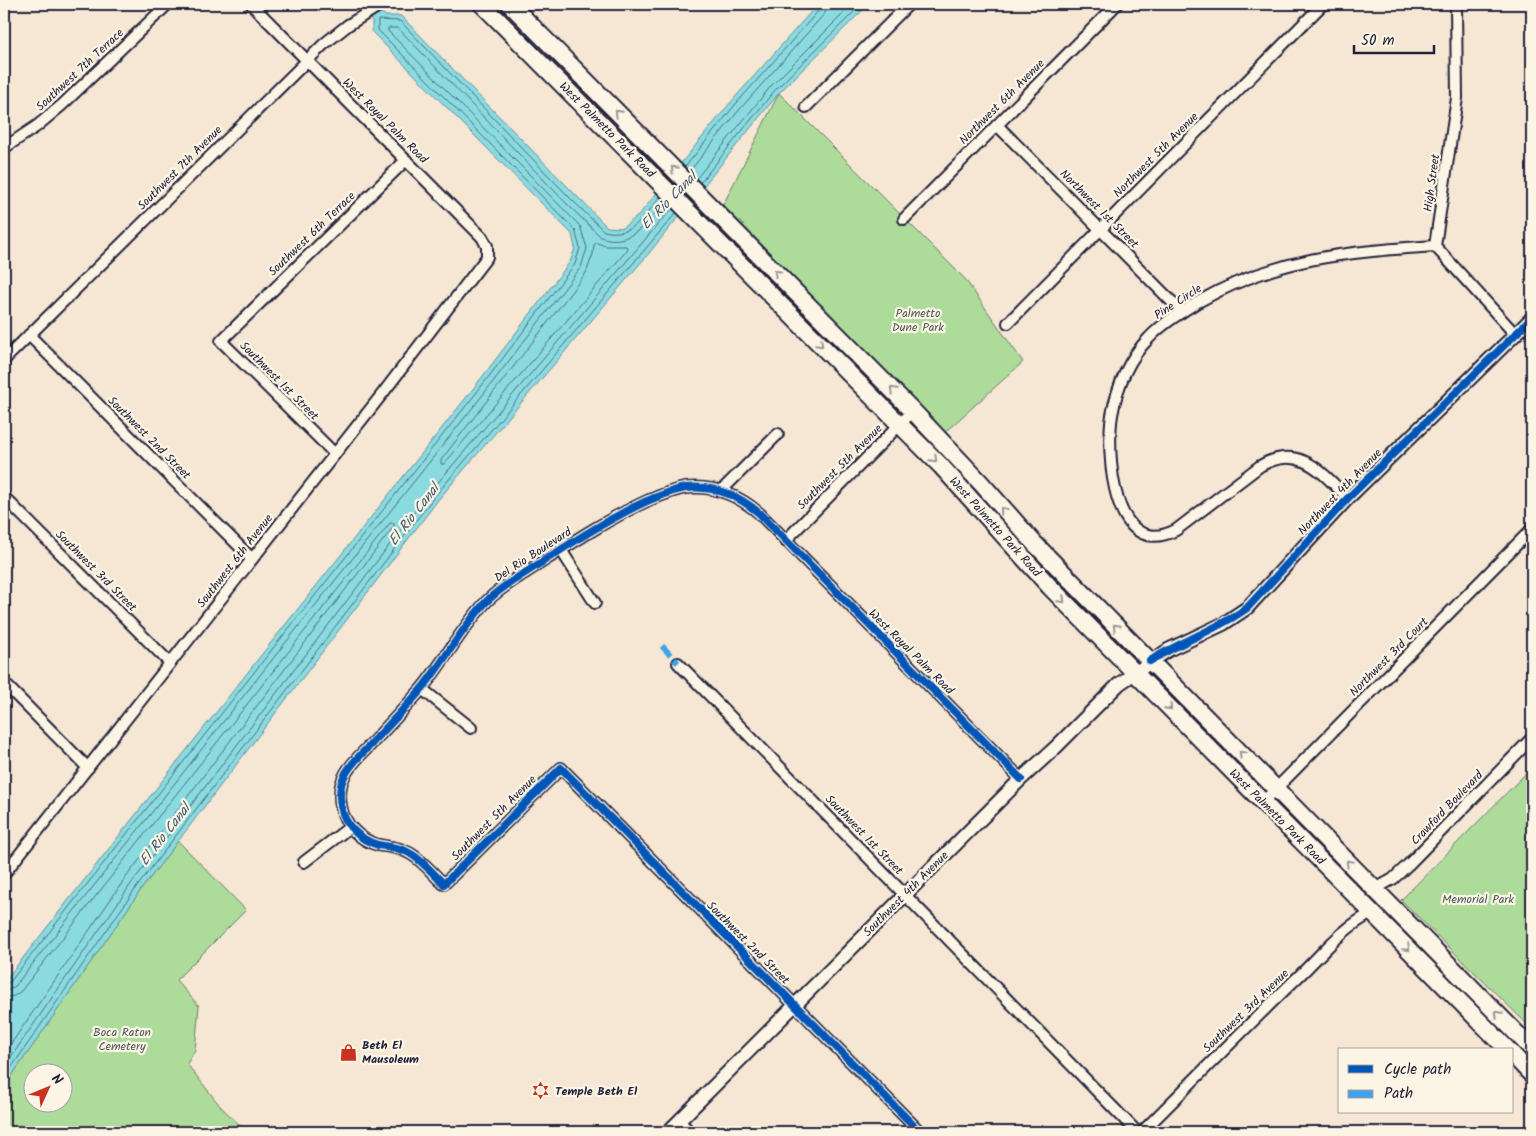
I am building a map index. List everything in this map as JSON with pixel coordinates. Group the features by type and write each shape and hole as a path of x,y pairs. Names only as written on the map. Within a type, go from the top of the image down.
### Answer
{"main road":[{"name":"West Palmetto Park Road","path":"482,4 941,466 1050,587 1506,1048"},
{"name":"West Palmetto Park Road","path":"510,4 913,411 1034,543 1532,1049"},
{"path":"508,30 523,33 556,65 563,68 571,65"},
{"path":"1333,873 1363,888 1375,889"},
{"path":"1372,913 1384,913 1408,922"},
{"path":"1514,1056 1532,1075"}],"street":[{"name":"Southwest 7th Terrace","path":"4,148 38,126 62,105 168,4"},
{"name":"West Royal Palm Road","path":"251,4 482,237 487,246 487,257 484,262"},
{"name":"Southwest 7th Avenue","path":"4,360 307,60 348,25 382,4"},
{"path":"806,108 909,4"},
{"name":"Northwest 6th Avenue","path":"904,219 1116,4"},
{"name":"Northwest 5th Avenue","path":"1008,323 1323,4"},
{"name":"High Street","path":"1435,246 1457,98 1456,4"},
{"name":"Northwest 1st Street","path":"997,125 1182,312"},
{"name":"Southwest 6th Terrace","path":"236,326 406,160"},
{"path":"1435,246 1515,334"},
{"name":"Pine Circle","path":"1348,498 1310,463 1290,457 1269,461 1260,466 1176,530 1165,535 1143,534 1134,528 1122,510 1112,479 1110,436 1114,405 1121,384 1139,350 1158,330 1182,312 1233,284 1298,262 1362,251 1435,246"},
{"name":"Southwest 6th Avenue","path":"4,873 484,262"},
{"name":"Northwest 4th Avenue","path":"1150,661 1168,650 1230,620 1247,608 1348,498 1532,318"},
{"name":"Southwest 1st Street","path":"236,326 221,341 335,454"},
{"name":"Southwest 2nd Street","path":"29,335 252,559"},
{"name":"Southwest 5th Avenue","path":"785,540 913,411"},
{"path":"721,491 778,434"},
{"name":"Del Rio Boulevard","path":"350,827 342,812 340,796 345,774 351,765 422,689 475,614 504,587 609,520 676,490 699,488 721,491 741,500 750,506 785,540"},
{"name":"Southwest 3rd Street","path":"4,497 170,663"},
{"name":"Northwest 3rd Court","path":"1262,802 1532,529"},
{"name":"West Royal Palm Road","path":"785,540 1021,778"},
{"path":"561,550 595,603"},
{"name":"Southwest 4th Avenue","path":"668,1132 1021,778 1056,747 1119,684 1150,661"},
{"name":"Southwest 1st Street","path":"678,663 1137,1132"},
{"path":"4,684 88,768"},
{"path":"422,689 471,728"},
{"name":"Crawford Boulevard","path":"1375,889 1387,883 1408,865 1532,738"},
{"name":"Southwest 2nd Street","path":"561,768 920,1132"},
{"name":"Southwest 5th Avenue","path":"350,827 367,840 399,848 410,853 420,860 444,884 561,768"},
{"path":"304,862 350,827"},
{"name":"Southwest 3rd Avenue","path":"1142,1132 1344,930 1359,919 1372,913"},
{"path":"679,1121 690,1132"}],"green space":[{"name":"Palmetto Dune Park","path":"779,93 965,279 1023,362 944,433 722,207"},
{"name":"Memorial Park","path":"1532,767 1532,1029 1401,900"},
{"name":"Boca Raton Cemetery","path":"178,841 246,910 176,980 199,1006 195,1050 187,1064 221,1107 247,1132 6,1132 4,1124 4,1087 140,891"}],"water":[{"name":"El Rio Canal","path":"356,4 375,4 385,16 401,16 607,227 622,228 638,216 731,102 818,4 869,4 779,93 650,252 438,500 140,891 4,1087 4,982 473,389 570,262 575,248 572,234 372,32 372,21"}],"marked path":[{"path":"662,646 678,663"}],"cycle path":[{"path":"1150,661 1224,623 1247,608 1348,498 1532,318"},
{"path":"920,1132 561,768 444,884 411,854 399,849 371,843 354,831 349,825 341,806 340,793 342,781 355,761 419,692 478,611 493,595 593,530 620,515 666,493 696,487 716,490 734,496 759,513 1021,779"}],"place":[{"name":"Beth El Mausoleum","path":"348,1052"},
{"name":"Temple Beth El","path":"541,1091"}]}
